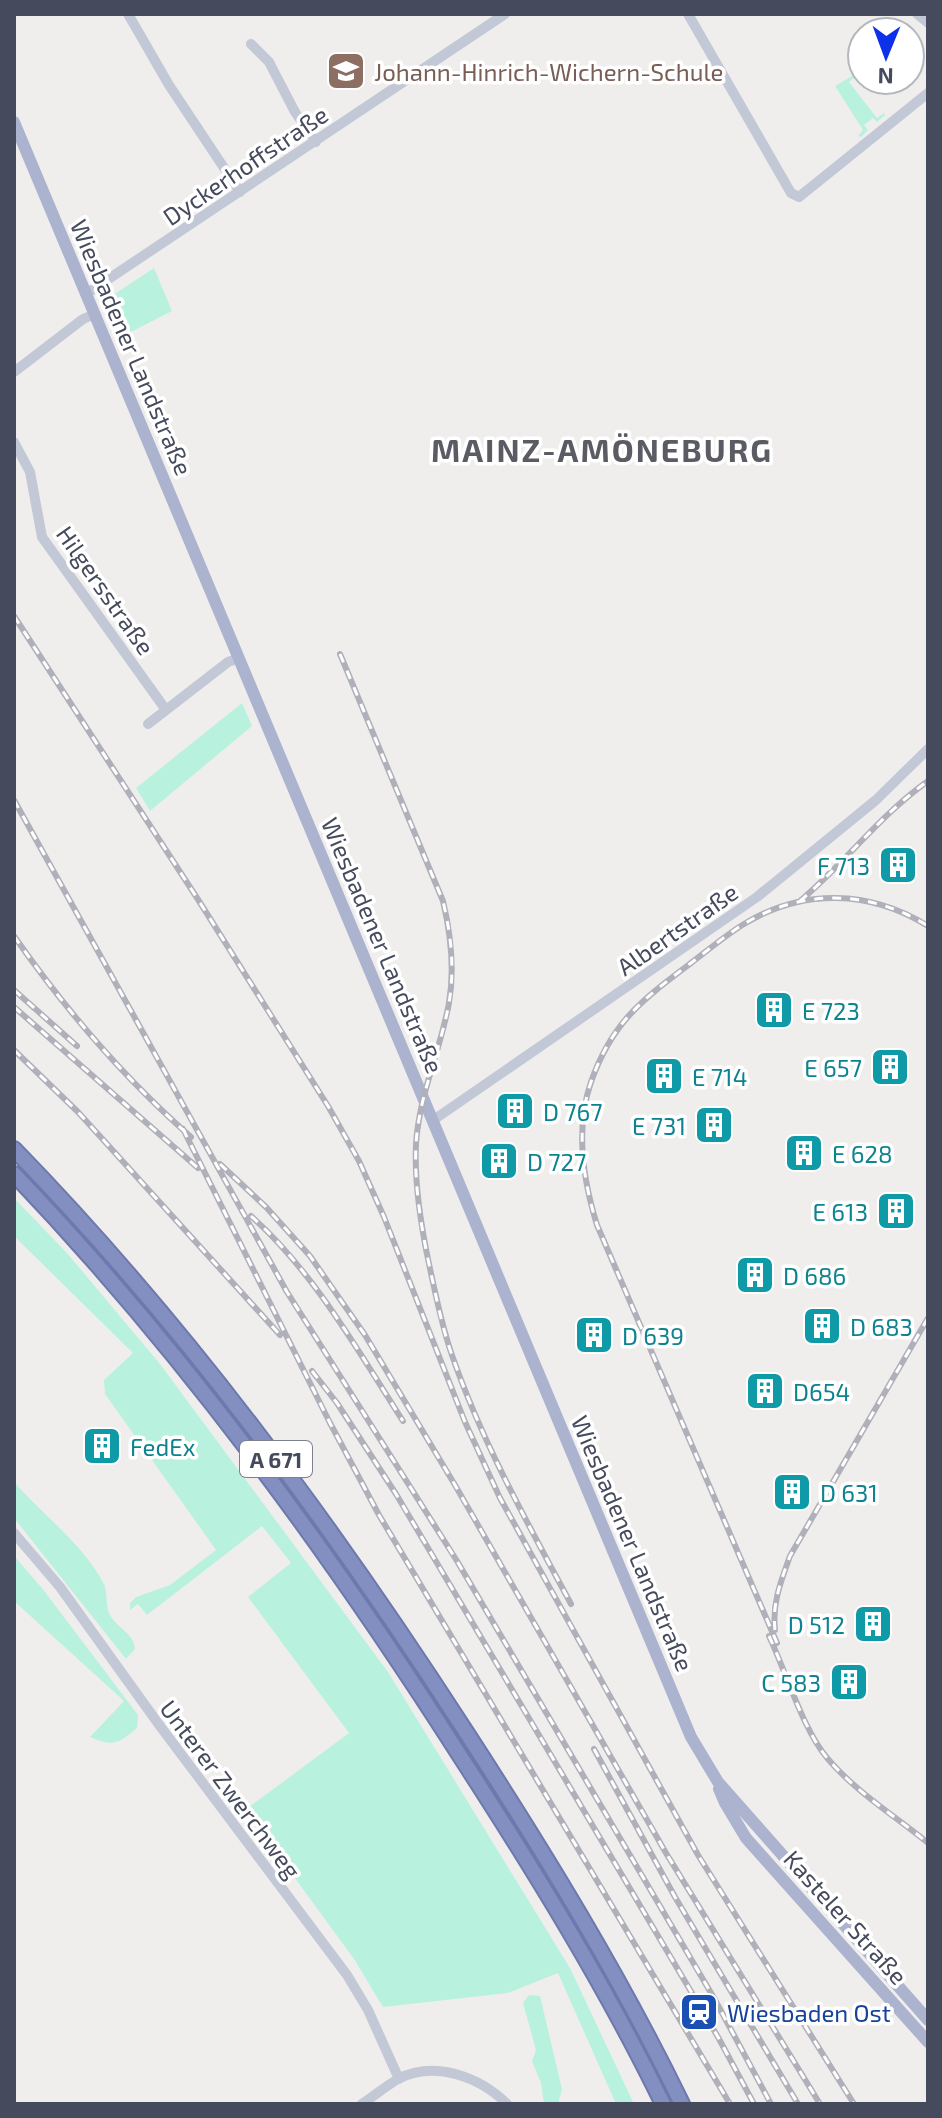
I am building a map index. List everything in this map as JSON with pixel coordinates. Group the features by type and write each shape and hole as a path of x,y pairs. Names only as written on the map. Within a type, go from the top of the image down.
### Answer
{"highway":[{"name":"A 671","path":"14,1149 157,1307 222,1388 364,1579 514,1807 685,2104"},
{"name":"A 671","path":"14,1174 100,1267 162,1341 285,1499 349,1589 499,1816 543,1889 661,2104"}],"main road":[{"name":"Wiesbadener Landstraße","path":"14,122 691,1737 718,1782 778,1850"},
{"name":"Wiesbadener Landstraße","path":"718,1782 736,1823 763,1857"},
{"name":"Kasteler Straße","path":"778,1850 928,2020"},
{"name":"Kasteler Straße","path":"763,1857 928,2042"}],"street":[{"path":"128,14 169,85 240,192"},
{"name":"Dyckerhoffstraße","path":"86,294 505,14"},
{"path":"688,14 791,193 799,197 928,93"},
{"path":"917,14 928,23"},
{"path":"251,44 269,62 295,112 316,142"},
{"path":"14,372 83,319 95,314"},
{"name":"Hilgersstraße","path":"14,442 30,472 42,537 166,710"},
{"path":"148,724 228,662 239,658"},
{"name":"Albertstraße","path":"432,1121 757,897 876,800 928,749"},
{"name":"Unterer Zwerchweg","path":"14,1533 60,1587 347,1975 368,2010 399,2079"},
{"path":"362,2104 399,2079 435,2072 458,2075 481,2084 507,2104"}],"green space":[{"path":"846,80 846,96 860,96 877,118 885,115 877,122 873,118 864,125 868,130 861,137 858,136 863,130 835,86"},
{"path":"154,268 172,311 121,337 104,301"},
{"path":"242,703 252,726 150,811 136,788"},
{"path":"14,1198 67,1253 160,1364 388,1672 570,1968 634,2104 616,2104 558,1973 508,1993 383,2007 354,1959 245,1810 349,1733 248,1597 291,1563 262,1526 147,1615 138,1604 130,1610 130,1603 136,1597 170,1585 216,1550 105,1394 104,1380 133,1353 14,1236"},
{"path":"14,1482 96,1570 104,1584 110,1615 134,1643 135,1649 126,1659 14,1518"},
{"path":"14,1556 42,1588 138,1715 137,1728 125,1738 110,1743 90,1737 124,1701 14,1601"},
{"path":"529,1995 540,1996 562,2089 558,2104 544,2104 541,2083 532,2061 536,2050 523,2003"}],"railway":[{"path":"14,616 328,1106 359,1161 384,1217 465,1422 500,1498 698,1855 854,2104"},
{"path":"340,654 443,901 448,926 451,990 421,1108 416,1144 421,1220 440,1312 453,1358 478,1421 571,1604"},
{"path":"800,901 894,809 928,781"},
{"path":"14,800 287,1292 457,1561 714,1998 771,2104"},
{"path":"777,1643 597,1225 583,1154 586,1100 599,1061 630,1014 724,938 766,912 813,899 860,900 883,905 928,926"},
{"path":"14,936 96,1042 191,1137"},
{"path":"14,990 77,1046"},
{"path":"14,1007 198,1168"},
{"path":"14,1050 78,1112 280,1335"},
{"path":"183,1129 379,1515 730,2104"},
{"path":"220,1164 266,1207 310,1256 365,1335 455,1485 666,1853 820,2104"},
{"path":"251,1216 315,1287 403,1421"},
{"path":"775,1630 776,1601 790,1556 928,1318"},
{"path":"312,1371 337,1403 396,1494 718,2037 754,2104"},
{"path":"769,1636 803,1717 828,1759 863,1793 928,1843"},
{"path":"594,1749 675,1897 798,2104"}],"place":[{"name":"Johann-Hinrich-Wichern-Schule","path":"346,71"},
{"name":"F 713","path":"898,865"},
{"name":"E 723","path":"774,1010"},
{"name":"E 657","path":"890,1067"},
{"name":"E 714","path":"664,1076"},
{"name":"D 767","path":"515,1111"},
{"name":"E 731","path":"714,1125"},
{"name":"E 628","path":"804,1153"},
{"name":"D 727","path":"499,1161"},
{"name":"E 613","path":"896,1211"},
{"name":"D 686","path":"755,1275"},
{"name":"D 683","path":"822,1326"},
{"name":"D 639","path":"594,1335"},
{"name":"D654","path":"765,1391"},
{"name":"FedEx","path":"102,1446"},
{"name":"D 631","path":"792,1492"},
{"name":"D 512","path":"873,1624"},
{"name":"C 583","path":"849,1682"},
{"name":"Wiesbaden Ost","path":"699,2012"}],"district":[{"name":"MAINZ-AMÖNEBURG","path":"602,449"}]}
